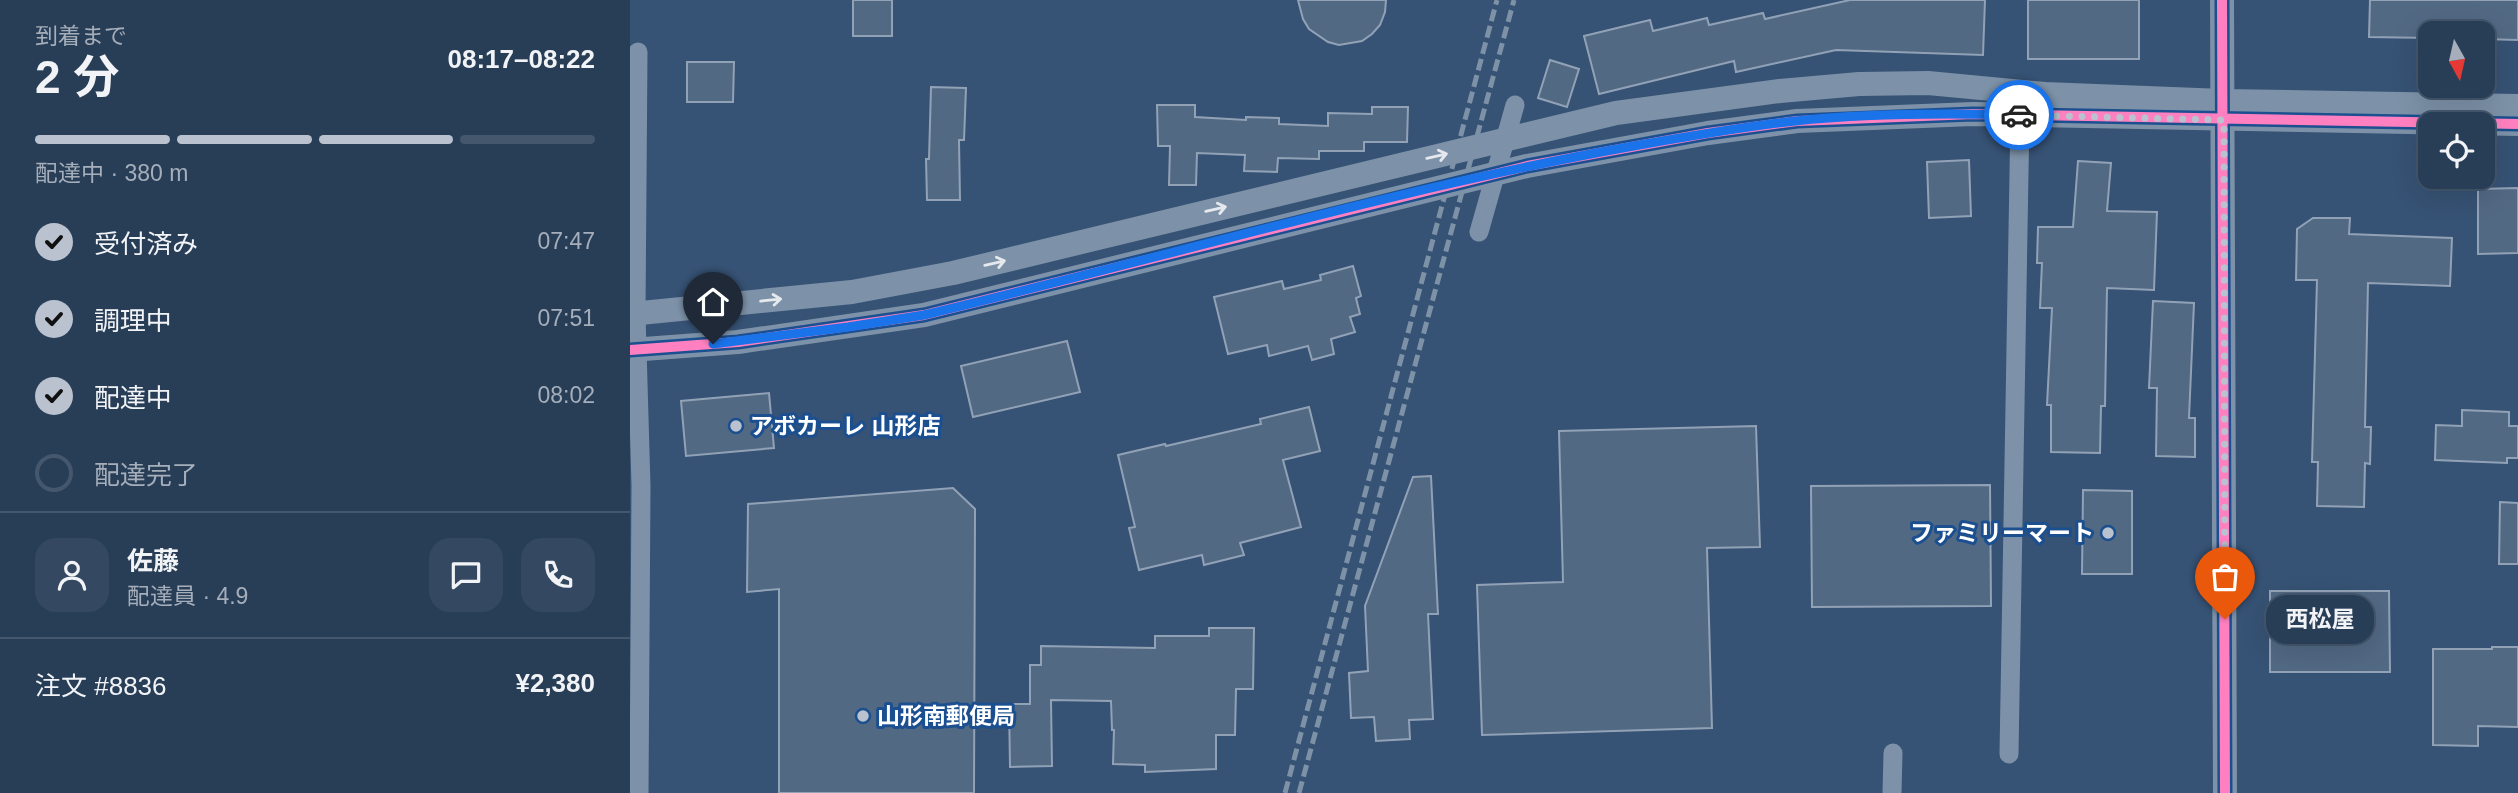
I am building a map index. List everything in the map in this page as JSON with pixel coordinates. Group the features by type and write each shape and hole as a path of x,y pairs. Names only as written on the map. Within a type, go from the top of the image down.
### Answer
{"street":[{"path":"2222,0 2225,793"},
{"path":"638,52 633,314 641,486 639,793"},
{"path":"633,314 852,292 953,273 1616,113 1721,97 1859,83 1928,83 2223,111 2518,124"},
{"path":"1479,232 1515,105"},
{"path":"634,349 738,342 924,315 1527,166 1708,133 1797,121 1882,116 2518,106"},
{"path":"2009,754 2020,115"},
{"path":"1892,793 1893,753"}],"building":[{"path":"853,0 892,0 892,36 853,36"},
{"path":"1298,0 1386,0 1380,25 1372,34 1362,41 1339,45 1328,42 1309,29"},
{"path":"1850,0 1985,0 1983,55 1836,50 1736,72 1734,61 1599,94 1584,36 1650,20 1653,31 1707,18 1709,25 1763,13 1765,19"},
{"path":"2028,0 2139,0 2139,59 2028,59"},
{"path":"2370,0 2518,0 2518,40 2496,39 2496,21 2418,21 2418,38 2369,37"},
{"path":"1550,60 1579,69 1567,107 1538,98"},
{"path":"687,62 734,62 733,102 687,102"},
{"path":"931,87 966,88 964,140 959,140 960,200 927,200 926,159 929,159"},
{"path":"1157,105 1195,105 1195,117 1246,120 1246,117 1279,118 1279,124 1328,126 1328,113 1372,114 1372,107 1408,107 1407,142 1364,142 1364,151 1319,151 1319,159 1278,158 1277,172 1244,171 1245,155 1197,153 1196,185 1169,185 1170,146 1158,146"},
{"path":"1969,160 1971,216 1929,218 1927,162"},
{"path":"2078,161 2111,163 2107,211 2157,212 2154,290 2107,288 2105,406 2101,406 2100,453 2051,452 2051,405 2047,405 2052,308 2040,308 2042,263 2037,263 2038,227 2073,227"},
{"path":"2518,188 2518,253 2478,254 2478,189"},
{"path":"2313,218 2350,218 2349,234 2452,238 2450,286 2368,283 2365,427 2371,427 2370,464 2365,463 2364,507 2317,506 2318,462 2312,462 2317,280 2296,280 2297,229"},
{"path":"1353,266 1361,296 1356,298 1360,314 1350,317 1355,332 1331,339 1334,354 1312,360 1308,346 1269,356 1267,345 1228,354 1214,297 1282,281 1284,289 1321,280 1320,275"},
{"path":"2153,301 2194,303 2189,418 2195,418 2195,457 2156,456 2157,388 2149,388"},
{"path":"1067,341 1080,392 973,417 961,366"},
{"path":"769,393 774,448 686,456 681,401"},
{"path":"1309,407 1320,451 1283,460 1301,527 1240,543 1244,555 1204,565 1202,555 1139,570 1129,528 1135,527 1118,455 1261,424 1260,419"},
{"path":"2462,410 2509,412 2509,426 2518,426 2518,458 2507,458 2507,463 2435,460 2436,425 2462,426"},
{"path":"1756,426 1760,547 1707,548 1712,728 1482,735 1477,585 1563,582 1559,431"},
{"path":"1431,476 1438,614 1428,614 1433,719 1409,720 1410,739 1376,741 1374,717 1351,718 1349,673 1368,671 1365,606 1413,477"},
{"path":"1990,485 1991,606 1812,607 1811,486"},
{"path":"953,488 975,509 974,793 779,793 779,589 747,592 748,504"},
{"path":"2083,490 2132,491 2132,574 2082,574"},
{"path":"2500,502 2518,503 2518,564 2499,564"},
{"path":"2270,591 2389,591 2390,672 2270,672"},
{"path":"1209,628 1254,628 1253,689 1236,689 1235,735 1216,735 1216,769 1145,772 1145,765 1113,764 1111,701 1051,700 1052,766 1010,767 1009,704 1030,704 1030,665 1041,665 1041,646 1155,648 1155,636 1209,636"},
{"path":"2518,647 2518,727 2478,726 2478,746 2433,745 2433,649"}],"railway":[{"path":"1285,793 1497,0"},
{"path":"1299,793 1514,0"}],"cycle path":[{"path":"2222,0 2225,793"},
{"path":"630,350 738,342 924,315 1527,166 1708,133 1797,121 1973,114 2518,124"}],"way so far":[{"path":"2019,115 2224,120 2225,619"}],"place":[{"name":"アボカーレ 山形店","path":"736,426"},
{"name":"ファミリーマート","path":"2108,533"},
{"name":"西松屋","path":"2225,619"},
{"name":"山形南郵便局","path":"863,716"}],"route":[{"path":"713,344 924,315 1423,190 1527,166 1708,133 1797,121 1882,116 2019,115"}]}
